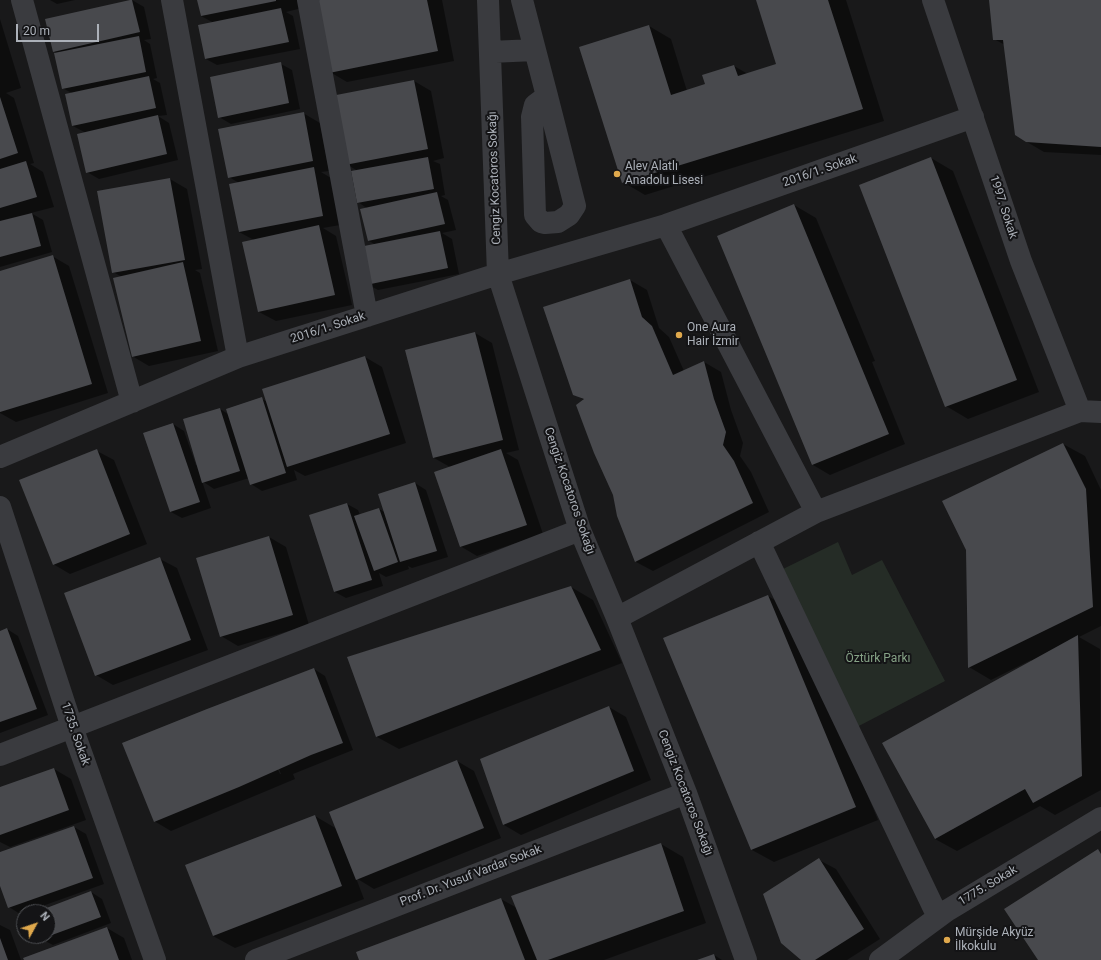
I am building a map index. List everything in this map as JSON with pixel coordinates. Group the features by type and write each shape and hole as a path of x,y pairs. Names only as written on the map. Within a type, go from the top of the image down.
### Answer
{"street":[{"path":"22,0 132,402"},
{"path":"172,0 238,357"},
{"path":"308,0 367,316"},
{"name":"Cengiz Kocatoros Sokağı","path":"488,0 498,274 580,530 617,618 686,793 746,960"},
{"path":"522,0 547,96 575,206 568,215 558,222 545,223 541,222 536,215 532,117 535,105 547,96"},
{"name":"1997. Sokak","path":"933,0 974,117 1021,260 1091,412"},
{"path":"490,52 535,50"},
{"name":"2016/1. Sokak","path":"0,457 238,357 498,274 666,225 974,117"},
{"path":"666,225 816,512"},
{"path":"617,618 816,512 1091,412"},
{"name":"1735. Sokak","path":"0,507 72,727 155,960"},
{"path":"0,755 580,530"},
{"path":"759,542 938,917"},
{"name":"Prof. Dr. Yusuf Vardar Sokak","path":"256,960 686,793"},
{"name":"1775. Sokak","path":"880,960 955,906 1101,818"}],"green space":[{"name":"Öztürk Parkı","path":"838,542 852,575 882,560 945,681 855,728 783,569"}],"building":[{"path":"132,0 140,32 53,52 45,19"},
{"path":"197,0 276,0 276,1 201,16"},
{"path":"427,0 438,51 329,73 315,1"},
{"path":"756,0 828,0 863,109 622,183 579,47 649,25 671,95 705,84 702,75 734,65 738,76 776,64"},
{"path":"989,0 1101,0 1101,147 1026,142 1015,135 1003,40 993,40"},
{"path":"281,8 289,42 205,59 198,25"},
{"path":"139,36 146,72 62,89 54,53"},
{"path":"281,62 289,103 218,118 210,77"},
{"path":"149,76 156,108 72,126 65,94"},
{"path":"414,80 428,149 345,165 331,96"},
{"path":"0,97 18,153 0,159"},
{"path":"304,112 313,161 228,178 218,129"},
{"path":"158,115 167,154 86,173 77,134"},
{"path":"428,157 434,189 357,203 351,171"},
{"path":"931,157 1017,380 945,407 859,185"},
{"path":"26,161 37,197 0,208 0,169"},
{"path":"314,167 323,216 239,232 229,184"},
{"path":"170,178 185,260 112,273 97,191"},
{"path":"437,192 445,224 368,241 360,209"},
{"path":"794,204 889,434 812,465 717,236"},
{"path":"32,213 41,246 0,257 0,221"},
{"path":"319,225 335,295 258,312 242,242"},
{"path":"440,231 448,268 366,285 359,247"},
{"path":"53,255 92,384 0,412 0,271"},
{"path":"183,262 201,341 132,357 113,278"},
{"path":"630,279 642,317 652,326 673,375 704,361 714,399 726,432 723,445 734,461 753,503 635,562 617,516 613,495 594,453 576,405 584,399 573,395 543,307"},
{"path":"475,332 503,440 433,458 405,350"},
{"path":"365,356 390,434 287,467 262,389"},
{"path":"262,397 286,473 250,485 226,409"},
{"path":"220,408 240,471 202,483 183,419"},
{"path":"173,423 200,502 170,512 143,433"},
{"path":"1063,443 1086,489 1093,607 968,668 966,550 942,501"},
{"path":"97,449 130,534 53,565 19,480"},
{"path":"501,449 527,525 460,547 434,472"},
{"path":"415,482 437,551 400,562 378,494"},
{"path":"347,503 372,580 334,592 309,515"},
{"path":"379,508 398,562 374,571 354,516"},
{"path":"269,536 293,615 220,637 196,558"},
{"path":"160,557 191,640 95,676 64,593"},
{"path":"571,586 601,650 376,737 347,657"},
{"path":"768,595 856,807 751,850 663,638"},
{"path":"7,628 37,709 0,722 0,631"},
{"path":"1078,635 1082,776 1033,803 1025,789 935,839 882,743"},
{"path":"314,668 343,743 311,755 154,822 122,743"},
{"path":"609,706 634,771 503,825 480,759"},
{"path":"457,760 484,828 356,880 329,812"},
{"path":"54,768 69,810 0,835 0,787"},
{"path":"315,815 342,886 213,936 185,865"},
{"path":"74,826 93,878 8,908 0,886 0,852"},
{"path":"661,843 684,911 548,960 537,960 511,896"},
{"path":"1098,849 1101,854 1101,960 1038,960 1004,909"},
{"path":"819,858 864,929 815,960 801,960 781,943 763,894"},
{"path":"91,891 101,917 56,934 56,904"},
{"path":"501,898 525,960 359,960 356,952"},
{"path":"107,927 119,960 24,960 23,958"},
{"path":"0,938 8,960 0,960"},
{"path":"714,954 716,960 697,960"}],"place":[{"name":"Alev Alatlı Anadolu Lisesi","path":"617,174"},
{"name":"One Aura Hair İzmir","path":"679,335"},
{"name":"Mürşide Akyüz İlkokulu","path":"947,940"}]}
